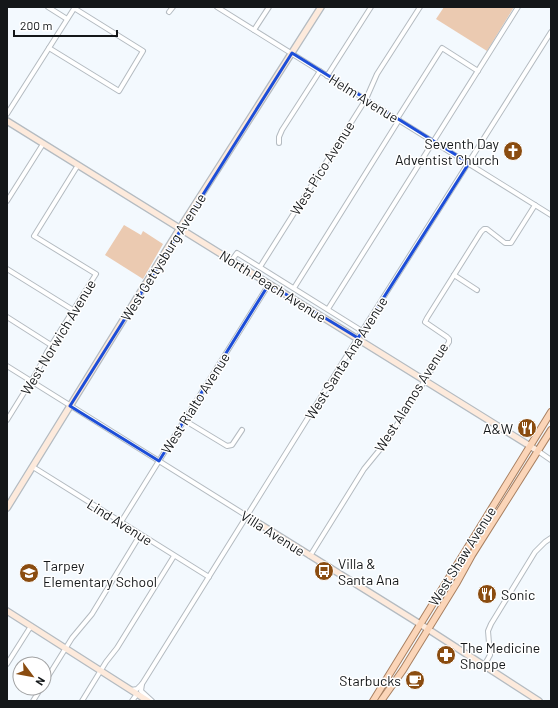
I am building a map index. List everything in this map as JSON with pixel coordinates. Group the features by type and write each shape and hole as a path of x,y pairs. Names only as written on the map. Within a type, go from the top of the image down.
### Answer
{"main road":[{"name":"West Shaw Avenue","path":"372,701 551,412"},
{"name":"West Shaw Avenue","path":"382,701 428,630 551,430"},
{"path":"482,540 481,533 495,511 494,505"},
{"path":"377,701 386,686 386,680"}],"street":[{"path":"48,7 67,19"},
{"path":"7,114 74,7 143,51 118,91 49,48"},
{"path":"169,12 173,7"},
{"path":"254,30 269,7"},
{"name":"West Gettysburg Avenue","path":"7,508 180,228 321,7"},
{"path":"327,76 371,7"},
{"name":"West Pico Avenue","path":"260,267 366,99 377,74 420,7"},
{"path":"328,309 518,7"},
{"name":"Helm Avenue","path":"219,8 398,120 469,162 551,215"},
{"name":"West Santa Ana Avenue","path":"142,684 362,330 551,32"},
{"path":"294,288 442,48 478,71"},
{"path":"279,142 279,137 282,130 320,71"},
{"name":"North Peach Avenue","path":"7,121 538,451"},
{"path":"7,201 43,144"},
{"name":"West Norwich Avenue","path":"7,420 51,345 96,274 34,236 78,166"},
{"name":"West Alamos Avenue","path":"310,556 364,469 386,442 449,342 449,339 425,322 484,229 490,231 505,243 511,243 536,205"},
{"path":"232,260 237,253 362,330"},
{"path":"7,269 73,310"},
{"path":"454,276 477,290"},
{"name":"West Rialto Avenue","path":"121,522 269,284"},
{"path":"7,317 51,345"},
{"name":"Villa Avenue","path":"7,366 420,624 539,701"},
{"path":"184,420 227,446 232,445 242,430"},
{"path":"538,451 551,460"},
{"name":"Lind Avenue","path":"32,467 209,577"},
{"path":"52,670 72,638 92,614 140,535"},
{"path":"484,666 490,654 488,631 491,624 536,552 551,538"},
{"path":"82,701 174,556"},
{"path":"7,611 148,701"},
{"path":"7,664 31,626"},
{"path":"130,690 137,689 142,684"},
{"path":"142,684 141,691 152,701"},
{"path":"132,701 137,694"}],"highlighted area":[{"path":"292,53 469,163 358,338 269,284 159,461 70,406"}],"shaded area":[{"path":"444,7 514,7 487,51 436,19"},
{"path":"124,225 141,235 143,231 163,244 143,279 105,255"}],"place":[{"name":"Seventh Day Adventist Church","path":"513,151"},
{"name":"A&W","path":"527,428"},
{"name":"Villa & Santa Ana","path":"324,571"},
{"name":"Tarpey Elementary School","path":"29,573"},
{"name":"Sonic","path":"487,594"},
{"name":"The Medicine Shoppe","path":"446,655"},
{"name":"Starbucks","path":"415,680"}]}
